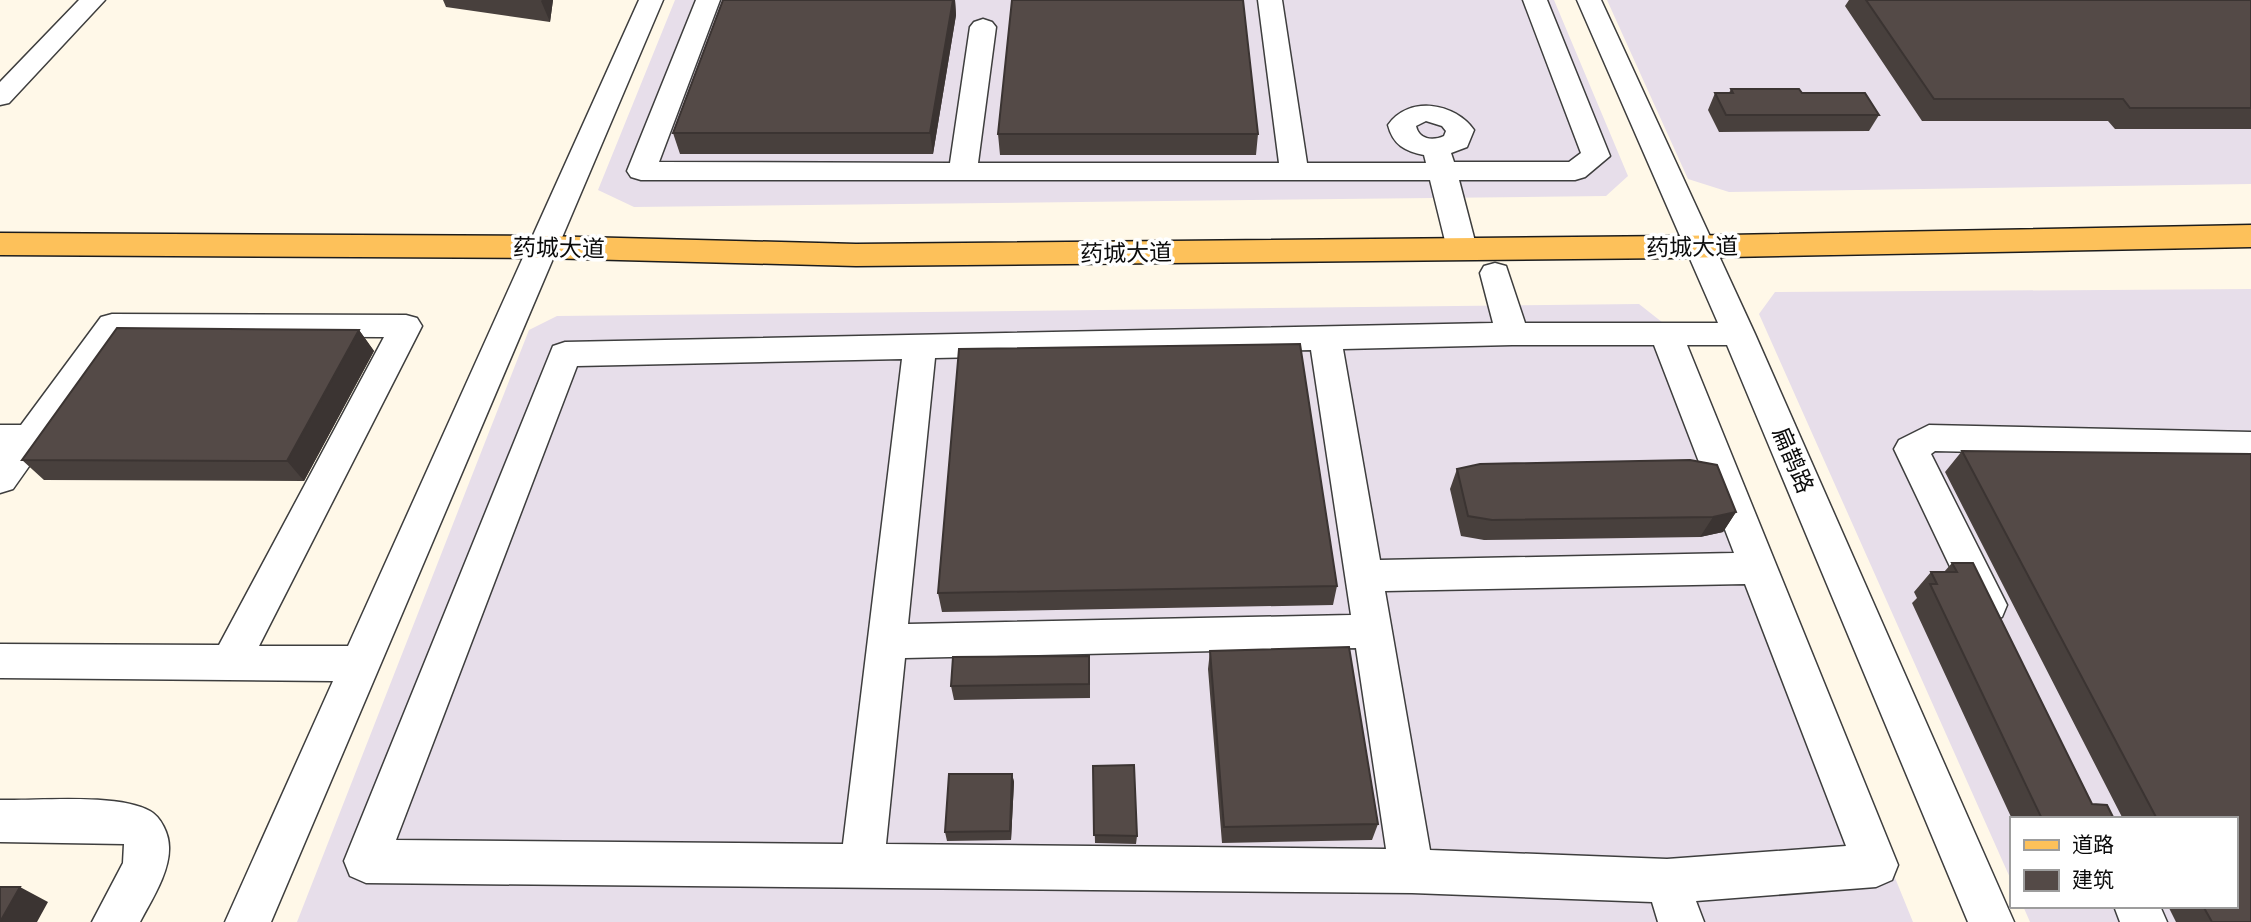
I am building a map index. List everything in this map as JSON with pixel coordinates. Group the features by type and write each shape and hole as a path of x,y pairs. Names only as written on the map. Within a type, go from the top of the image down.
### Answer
{"main road":[{"name":"药城大道","path":"0,244 1219,277 1495,273 1706,258 2251,236"},
{"name":"药城大道","path":"0,268 1462,249 1706,258 2251,262"}],"street":[{"path":"0,97 93,0"},
{"path":"247,922 651,0"},
{"path":"708,0 640,171 1294,173 1439,159 1575,171 1596,156 1535,0"},
{"path":"1270,0 1294,173"},
{"name":"扁鹊路","path":"1590,0 1706,258 1991,922"},
{"path":"963,172 985,14"},
{"path":"1439,159 1462,249"},
{"path":"1495,273 1512,334"},
{"path":"0,479 15,438 112,326 407,326 230,663"},
{"path":"1666,334 1876,865 1667,881 1412,871 366,861 565,354 1512,334 1666,334 1739,334"},
{"path":"1325,338 1412,871"},
{"path":"862,866 920,346"},
{"path":"2002,634 1911,449 1929,438 2251,445"},
{"path":"1364,576 1758,568"},
{"path":"887,641 1373,631"},
{"path":"0,661 361,664"},
{"path":"0,821 118,822 141,827 147,835 148,855 115,922"},
{"path":"1667,881 1681,922"}],"shaded area":[{"path":"675,0 1554,0 1628,176 1606,196 634,207 598,190"},
{"path":"1607,0 2251,0 2251,184 1729,192 1688,179"},
{"path":"2251,289 2251,922 2030,922 2024,908 2237,908 2237,817 2010,817 2010,878 1759,314 1775,292"},
{"path":"1639,304 1672,330 1913,922 297,922 529,330 557,316"}],"building":[{"path":"723,0 953,0 930,133 673,133"},
{"path":"1012,0 1243,0 1258,134 998,134"},
{"path":"1866,0 2251,0 2251,108 2130,108 2123,99 1934,99"},
{"path":"1731,89 1865,93 1879,115 1726,115 1715,93 1733,93"},
{"path":"117,328 359,330 287,461 22,460"},
{"path":"1300,344 1337,586 938,593 959,349"},
{"path":"1962,451 2251,454 2251,922 2212,922 2204,908 2237,908 2237,817 2156,817"},
{"path":"1690,460 1717,465 1736,512 1713,517 1492,520 1468,516 1457,469 1480,464"},
{"path":"1952,563 1973,563 2092,804 2107,805 2113,817 2041,817 1930,584 1937,584 1931,572 1957,572"},
{"path":"1349,647 1378,824 1224,827 1210,651"},
{"path":"1089,656 1089,684 951,686 953,657"},
{"path":"1134,765 1137,836 1094,835 1093,766"},
{"path":"949,774 1012,774 1010,831 945,832"},
{"path":"0,887 20,887 0,922"}]}
